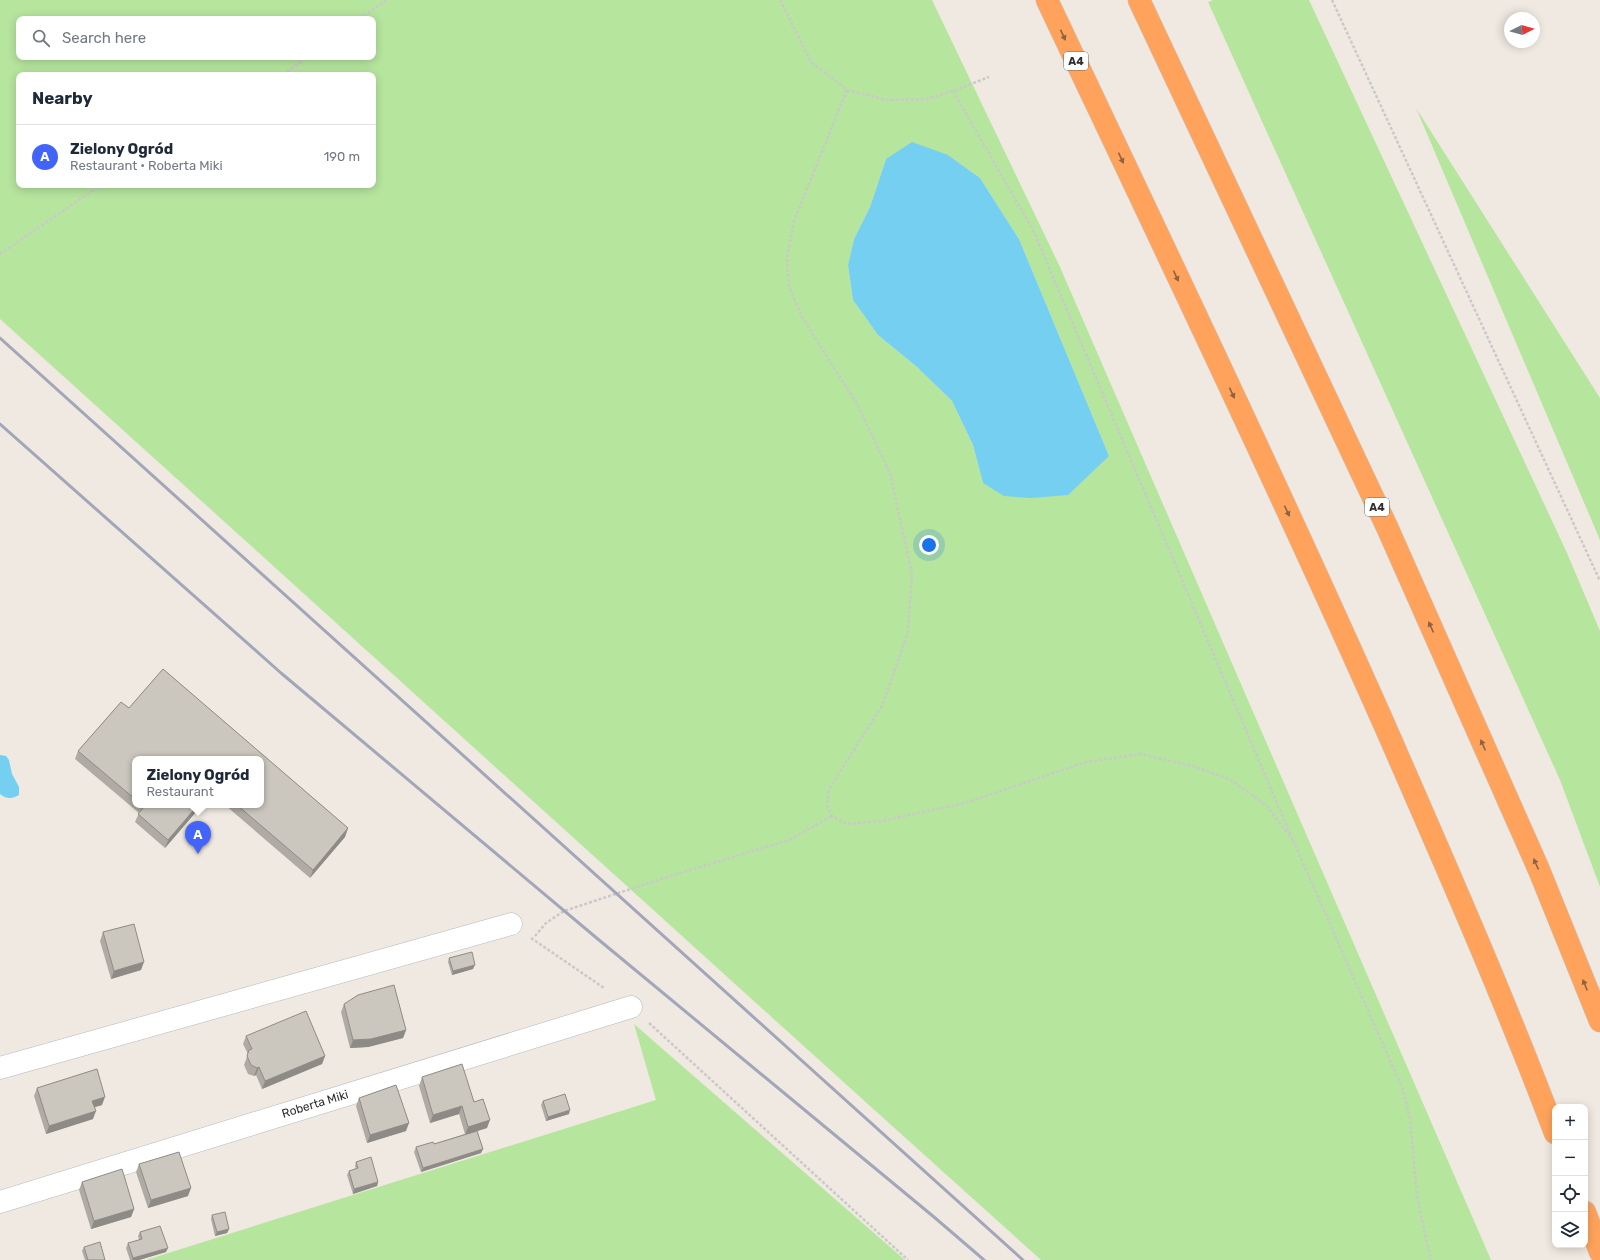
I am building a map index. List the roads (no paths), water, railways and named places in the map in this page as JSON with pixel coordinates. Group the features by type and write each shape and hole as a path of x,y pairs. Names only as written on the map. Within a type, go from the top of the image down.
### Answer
{"highway":[{"name":"A4","path":"1047,0 1329,602 1450,876 1535,1080 1552,1125"},
{"name":"A4","path":"1139,0 1390,534 1539,870 1600,1021"},
{"path":"1588,1220 1600,1252"}],"street":[{"path":"0,1068 511,924"},
{"name":"Roberta Miki","path":"0,1202 631,1007"}],"water":[{"path":"912,142 948,155 980,178 1019,239 1109,456 1068,495 1031,498 1004,496 983,483 973,445 952,401 917,367 878,335 853,300 848,265 854,239 870,207 886,159"},
{"path":"0,755 6,756 9,760 12,774 19,787 19,795 7,798 0,794"}],"railway":[{"path":"0,338 1023,1260"},
{"path":"0,424 281,673 984,1260"}],"place":[{"name":"Zielony Ogród","path":"198,854"}]}
